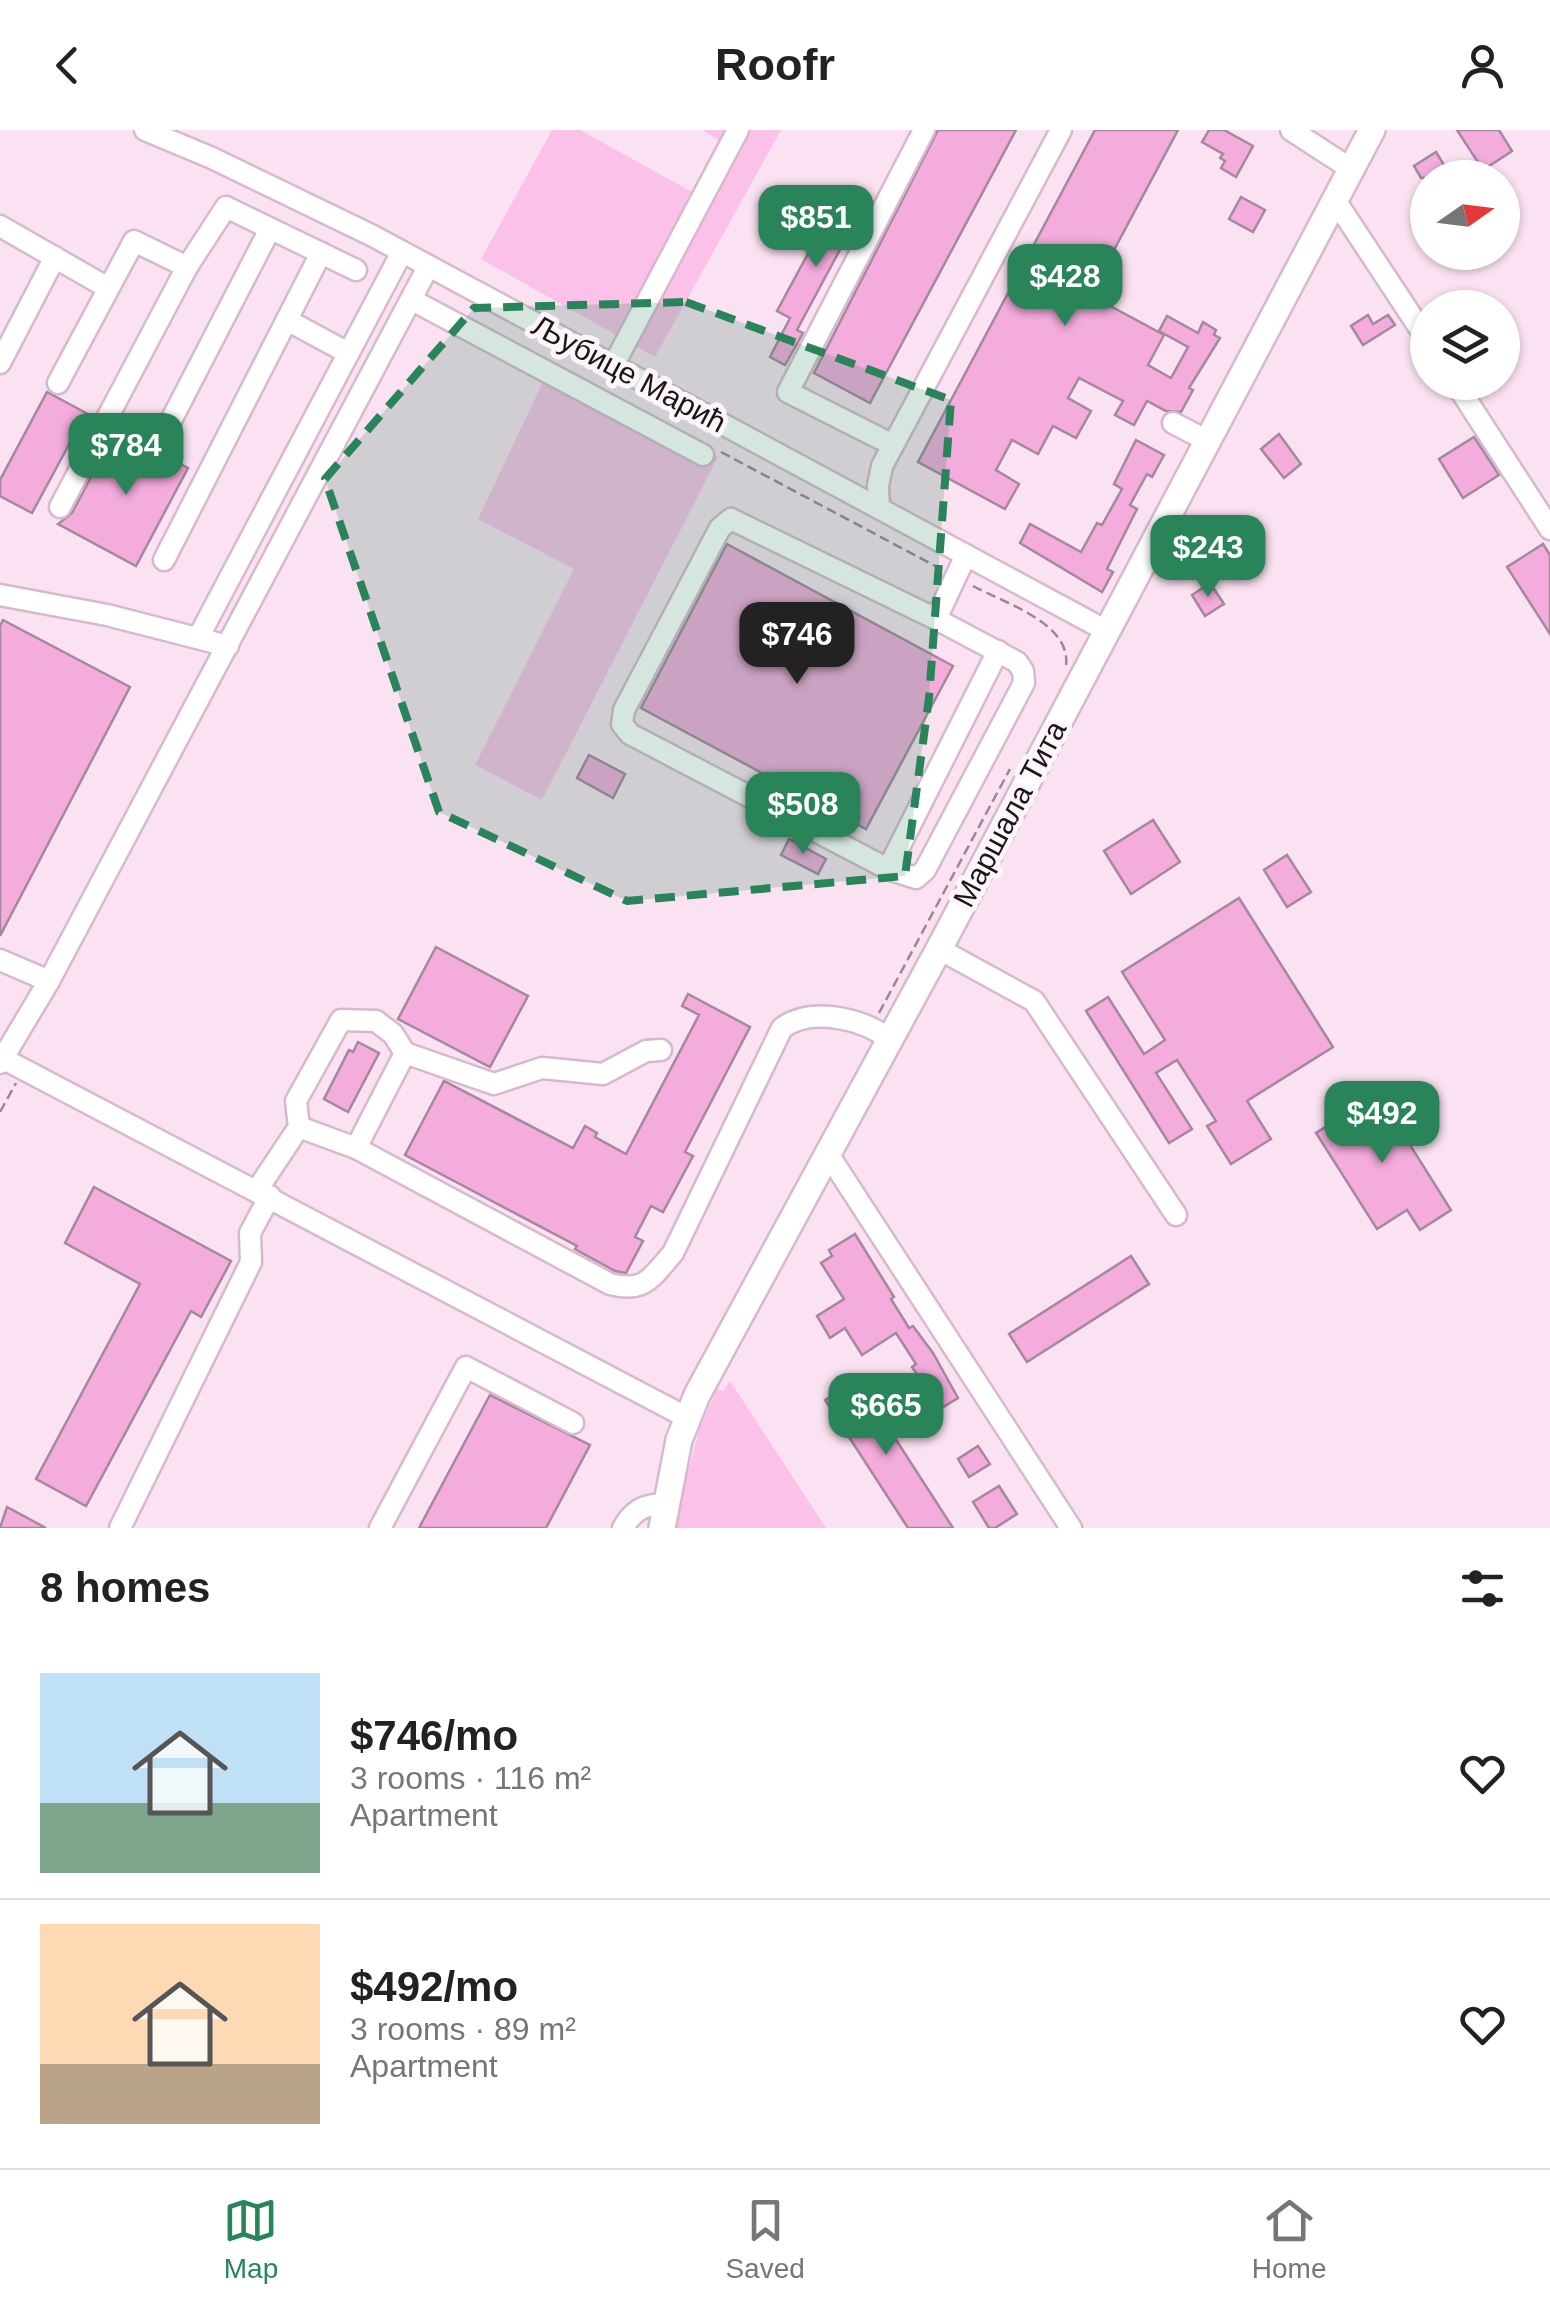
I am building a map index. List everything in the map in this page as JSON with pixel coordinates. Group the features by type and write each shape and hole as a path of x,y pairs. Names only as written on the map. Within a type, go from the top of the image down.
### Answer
{"main road":[{"name":"Маршала Тита","path":"663,1516 686,1417 939,949 1372,130"}],"street":[{"name":"Љубице Марић","path":"145,130 249,176 402,252 1107,632"},
{"path":"613,366 738,130"},
{"path":"893,445 788,392 924,130"},
{"path":"878,508 882,466 1061,130"},
{"path":"1291,130 1351,170"},
{"path":"1336,200 1410,313"},
{"path":"60,507 186,266 226,208 356,270"},
{"path":"0,226 108,288"},
{"path":"164,434 270,229"},
{"path":"58,383 134,241 186,266"},
{"path":"198,638 402,252"},
{"path":"164,560 321,253"},
{"path":"0,363 56,257"},
{"path":"428,267 7,1062 686,1417"},
{"path":"412,300 709,452"},
{"path":"287,320 348,353"},
{"path":"1466,400 1550,529"},
{"path":"1173,424 1208,441"},
{"path":"295,455 321,470"},
{"path":"731,519 998,651 1024,670 1024,683 926,870 916,878 888,869 630,734 622,724 624,710 720,528 731,519"},
{"path":"936,618 966,555"},
{"path":"0,595 107,615 228,646"},
{"path":"888,869 998,651"},
{"path":"939,949 1034,1001 1176,1215"},
{"path":"0,960 49,980"},
{"path":"299,1127 356,1148 610,1284 631,1289 648,1282 672,1253 782,1028 793,1020 808,1018 849,1020 871,1026 890,1040"},
{"path":"120,1528 251,1262 250,1232 263,1193 299,1127 296,1101 341,1020 376,1021 393,1034 405,1053 494,1084 542,1068 603,1074 646,1051 660,1050"},
{"path":"356,1148 405,1053"},
{"path":"828,1154 1072,1528"},
{"path":"380,1528 466,1367 574,1424"},
{"name":"Маршала Тита","path":"624,1528 638,1509 651,1504 663,1516"}],"path":[{"path":"709,452 1052,628 1066,646 1066,665"},
{"path":"0,1112 7,1062"}],"highlighted area":[{"path":"686,302 951,400 929,698 905,876 627,901 439,812 325,479 474,308"}],"shaded area":[{"path":"552,130 580,130 694,193 722,142 702,130 781,130 655,357 481,259"},
{"path":"550,367 718,457 542,800 475,765 574,569 478,519"},
{"path":"730,1381 826,1528 674,1528 699,1430 717,1389 723,1391"}],"building":[{"path":"938,130 1016,130 870,403 814,373"},
{"path":"1095,130 1178,130 1090,295 1164,335 1148,365 1171,378 1188,347 1159,331 1167,316 1198,333 1203,322 1216,330 1214,335 1220,338 1189,388 1193,390 1181,412 1166,411 1147,401 1134,425 1115,415 1123,401 1079,378 1068,398 1091,411 1076,438 1053,426 1038,454 1012,440 996,470 1019,484 1005,509 918,462"},
{"path":"1209,130 1224,130 1253,146 1236,177 1221,168 1223,154 1202,142"},
{"path":"1457,130 1499,130 1512,151 1498,160 1476,160"},
{"path":"1436,152 1441,160 1423,160"},
{"path":"844,187 867,199 797,330 803,333 785,365 770,357 790,318 777,311"},
{"path":"1241,197 1265,210 1253,232 1229,219"},
{"path":"1368,315 1373,324 1388,315 1395,325 1363,345 1351,326"},
{"path":"47,392 86,413 32,513 0,496 0,480"},
{"path":"116,430 188,468 136,566 58,524 72,513"},
{"path":"1279,434 1301,464 1284,478 1261,449"},
{"path":"1474,437 1499,475 1463,498 1439,459"},
{"path":"1136,440 1164,455 1152,477 1147,474 1130,505 1137,509 1107,569 1113,572 1102,592 1020,543 1030,524 1081,552 1122,489 1114,484"},
{"path":"727,544 953,666 866,829 641,708"},
{"path":"1543,544 1550,555 1550,634 1507,567"},
{"path":"1210,583 1224,604 1205,616 1192,595"},
{"path":"3,620 130,687 0,936 0,626"},
{"path":"589,755 625,774 613,798 577,778"},
{"path":"1153,820 1180,862 1131,894 1104,851"},
{"path":"789,839 826,859 818,874 781,855"},
{"path":"1287,855 1311,892 1287,907 1264,870"},
{"path":"1239,898 1333,1047 1247,1101 1271,1139 1231,1164 1207,1126 1216,1121 1177,1060 1156,1073 1192,1129 1169,1143 1086,1011 1108,997 1144,1054 1165,1040 1122,972"},
{"path":"436,947 528,996 490,1067 398,1019"},
{"path":"688,994 750,1027 685,1152 693,1156 663,1212 651,1206 635,1237 643,1241 626,1273 615,1271 575,1249 577,1246 405,1155 444,1081 573,1148 585,1126 597,1133 595,1137 626,1154 699,1015 682,1006"},
{"path":"358,1042 379,1053 348,1112 324,1099 349,1050 353,1052"},
{"path":"1378,1094 1451,1210 1420,1230 1407,1210 1377,1229 1316,1133"},
{"path":"94,1187 231,1261 201,1317 191,1311 86,1506 36,1479 140,1284 65,1243"},
{"path":"855,1234 909,1328 913,1326 933,1353 958,1398 940,1409 912,1367 916,1364 896,1333 862,1355 845,1328 830,1338 817,1316 844,1299 821,1263 832,1256 829,1250"},
{"path":"1131,1256 1149,1284 1027,1362 1009,1334"},
{"path":"857,1379 953,1528 908,1528 825,1400"},
{"path":"490,1395 590,1445 546,1528 419,1528"},
{"path":"978,1446 990,1464 969,1477 958,1459"},
{"path":"999,1486 1017,1514 989,1528 973,1502"},
{"path":"7,1507 46,1528 0,1528"}]}
